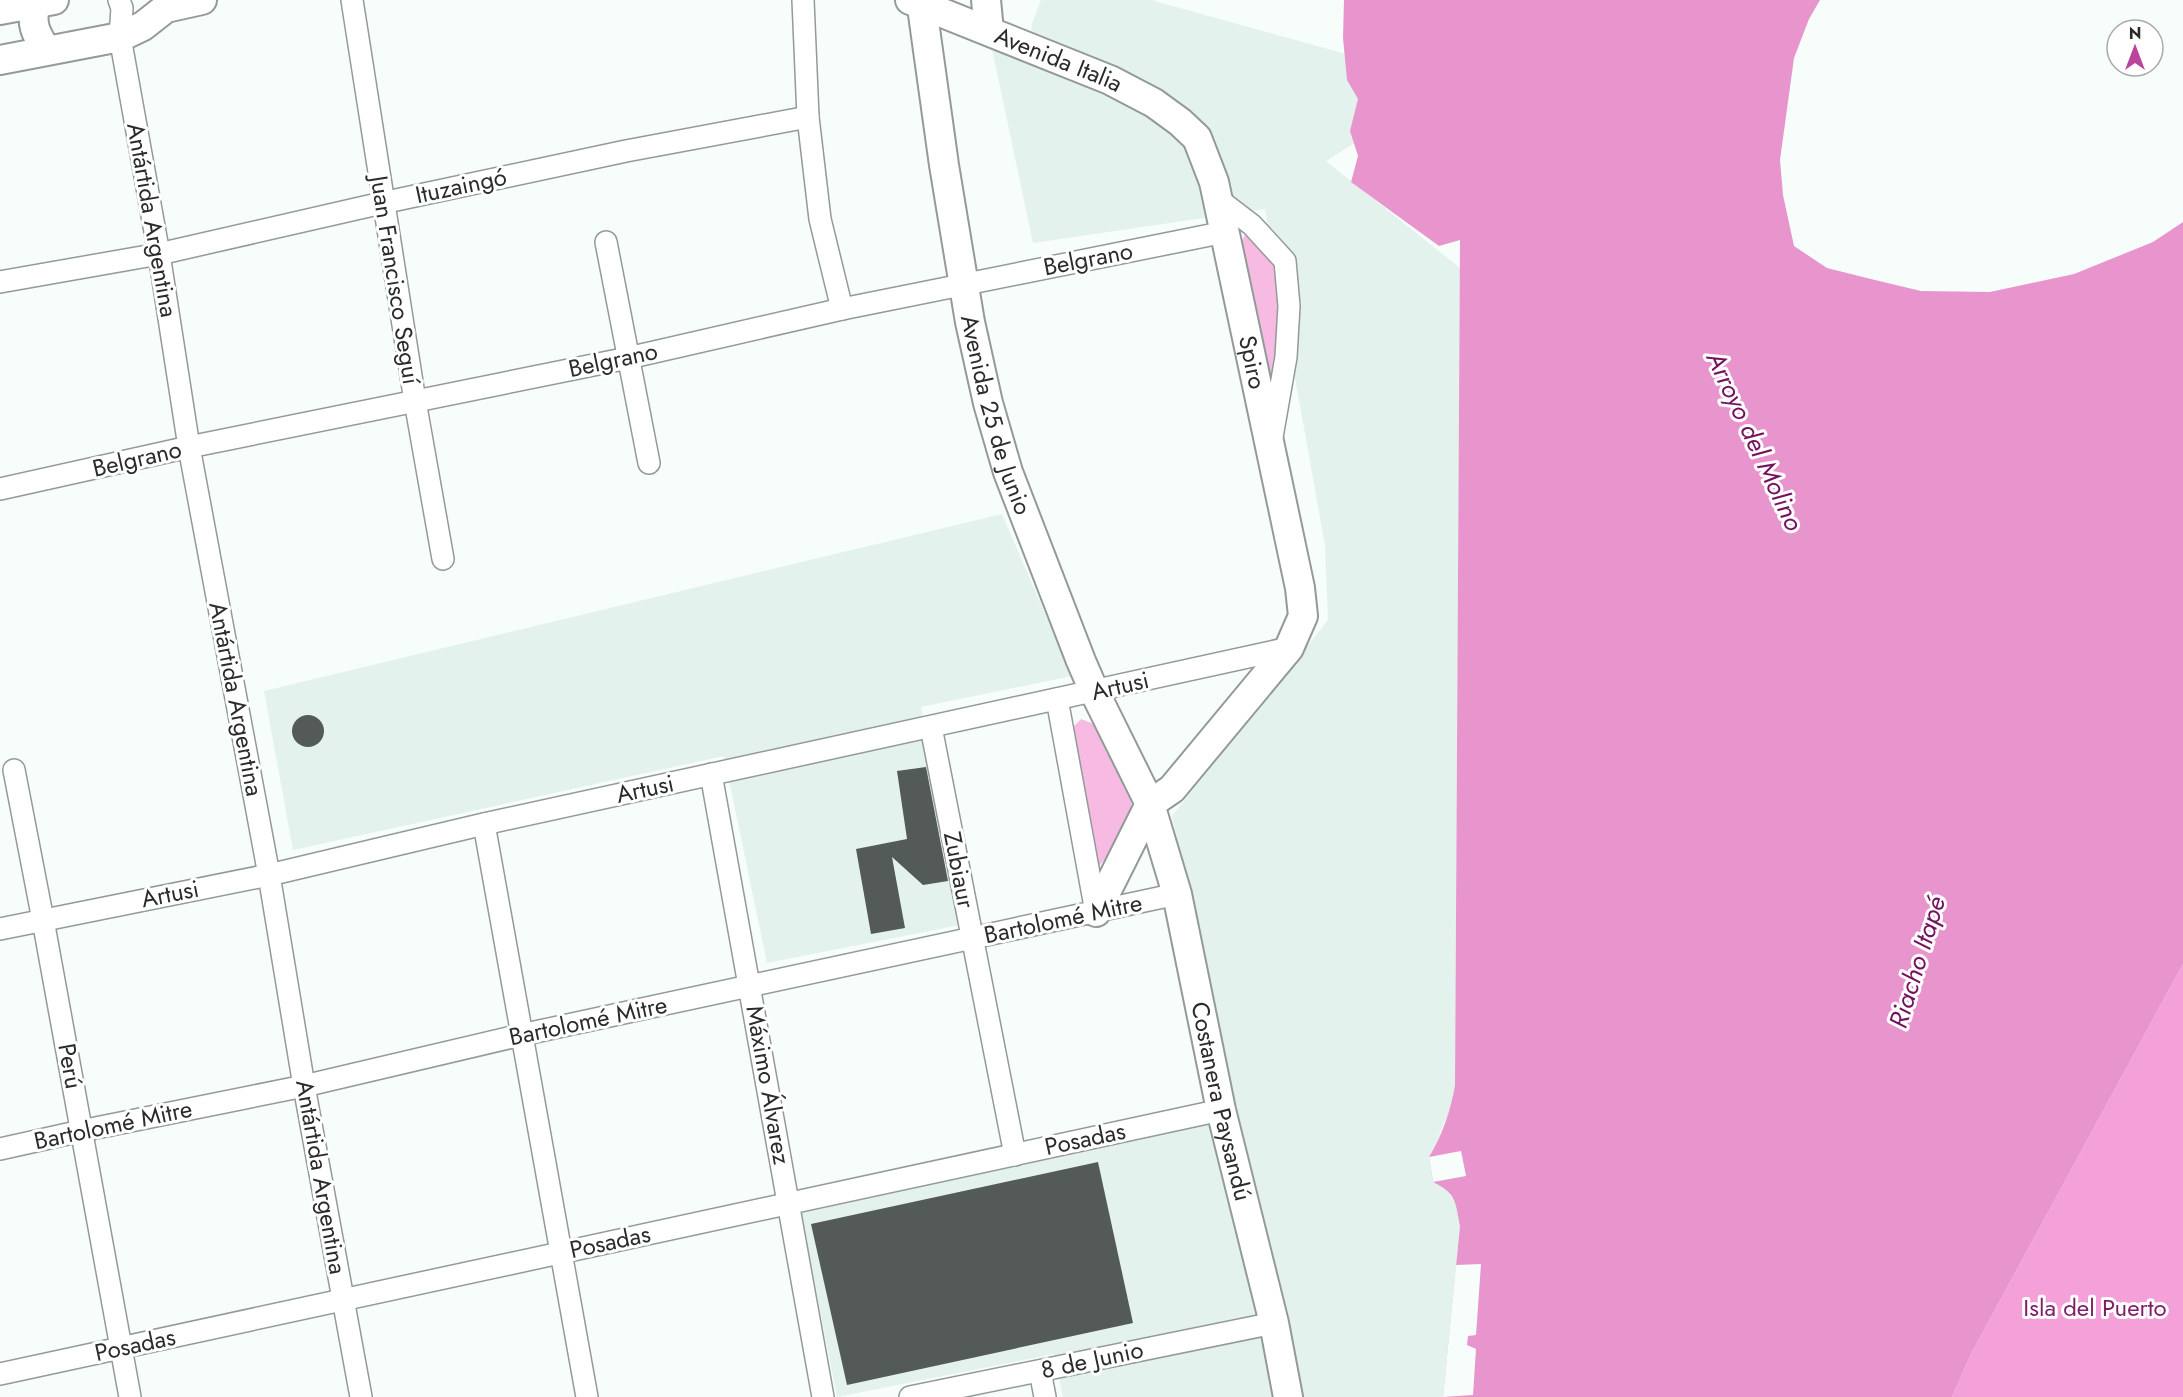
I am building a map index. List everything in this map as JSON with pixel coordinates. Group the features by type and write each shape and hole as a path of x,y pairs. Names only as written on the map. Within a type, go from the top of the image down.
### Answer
{"main road":[{"path":"0,60 120,37 143,26 166,8 202,0"},
{"path":"986,0 989,31"},
{"name":"Avenida Italia","path":"918,1 1110,80 1154,103 1197,138"},
{"name":"Avenida 25 de Junio","path":"918,1 964,285 985,391 1008,472 1094,691 1150,804"},
{"path":"45,2 32,18 35,32 46,50"},
{"path":"0,10 45,2"},
{"name":"Spiro","path":"1197,138 1218,199 1300,588 1303,616 1289,648"},
{"path":"1096,912 1150,804 1172,789 1289,648"},
{"name":"Costanera Paysandú","path":"1150,804 1177,894 1221,1110 1274,1323 1288,1397"}],"street":[{"name":"Antártida Argentina","path":"119,0 122,8 120,37 159,254 189,447 269,875 304,1086 361,1397"},
{"name":"Juan Francisco Seguí","path":"352,0 382,203 443,559"},
{"path":"803,0 808,117 819,219 842,309"},
{"name":"Ituzaingó","path":"0,282 159,254 626,151 808,117"},
{"path":"1218,199 1252,225 1285,261 1289,306 1286,357 1270,447"},
{"name":"Belgrano","path":"0,489 189,447 627,358 842,309 1225,232"},
{"path":"606,242 649,463"},
{"name":"Artusi","path":"0,929 269,875 484,824 1289,648"},
{"path":"1057,699 1096,912"},
{"name":"Zubiaur","path":"931,727 1015,1155"},
{"name":"Perú","path":"14,770 130,1397"},
{"name":"Máximo Álvarez","path":"711,774 790,1203 823,1397"},
{"path":"484,824 587,1397"},
{"name":"Bartolomé Mitre","path":"0,1149 304,1086 521,1035 1177,894"},
{"name":"Posadas","path":"0,1374 1221,1110"},
{"name":"8 de Junio","path":"910,1397 1274,1323"},
{"path":"1040,1371 1045,1397"}],"shaded area":[{"path":"1041,0 1151,0 1411,72 1413,106 1326,161 1460,268 1455,1085 1451,1109 1441,1129 1437,1144 1429,1157 1433,1182 1449,1190 1456,1202 1460,1226 1443,1397 1063,1397 1054,1354 837,1397 801,1213 1237,1117 1172,816 1328,620 1325,546 1265,209 1033,243 992,49 1028,61 1032,24"},
{"path":"1245,234 1275,266 1285,319 1273,388 1240,246"},
{"path":"1002,514 1072,676 921,707 960,925 767,963 724,756 293,850 264,691"},
{"path":"1081,719 1094,724 1132,795 1131,824 1097,869 1070,730"}],"green space":[{"name":"Isla del Puerto","path":"2183,964 2183,1397 1952,1397 1971,1354"}],"water":[{"path":"1344,0 1820,0 1809,19 1794,58 1780,160 1783,195 1794,246 1827,268 1921,291 1990,292 2074,274 2153,242 2183,222 2183,964 1971,1354 1952,1397 1443,1397 1460,1226 1454,1199 1447,1190 1433,1182 1429,1157 1445,1122 1455,1085 1460,240 1439,246 1351,182 1358,156 1350,131 1358,99 1347,80 1343,38"}],"pier":[{"path":"1461,1151 1466,1176 1433,1182 1429,1157"},
{"path":"1481,1264 1476,1335 1468,1336 1467,1345 1476,1349 1473,1395 1443,1397 1456,1265"}],"building":[{"path":"308,715 320,719 324,731 320,743 308,747 296,743 292,731 296,719"},
{"path":"926,767 948,881 923,885 892,857 905,928 871,934 856,849 907,839 897,771"},
{"path":"1098,1162 1133,1323 847,1385 811,1224"}],"water label":[{"name":"Arroyo del Molino","path":"1755,441"},
{"name":"Riacho Itapé","path":"1917,962"}]}
